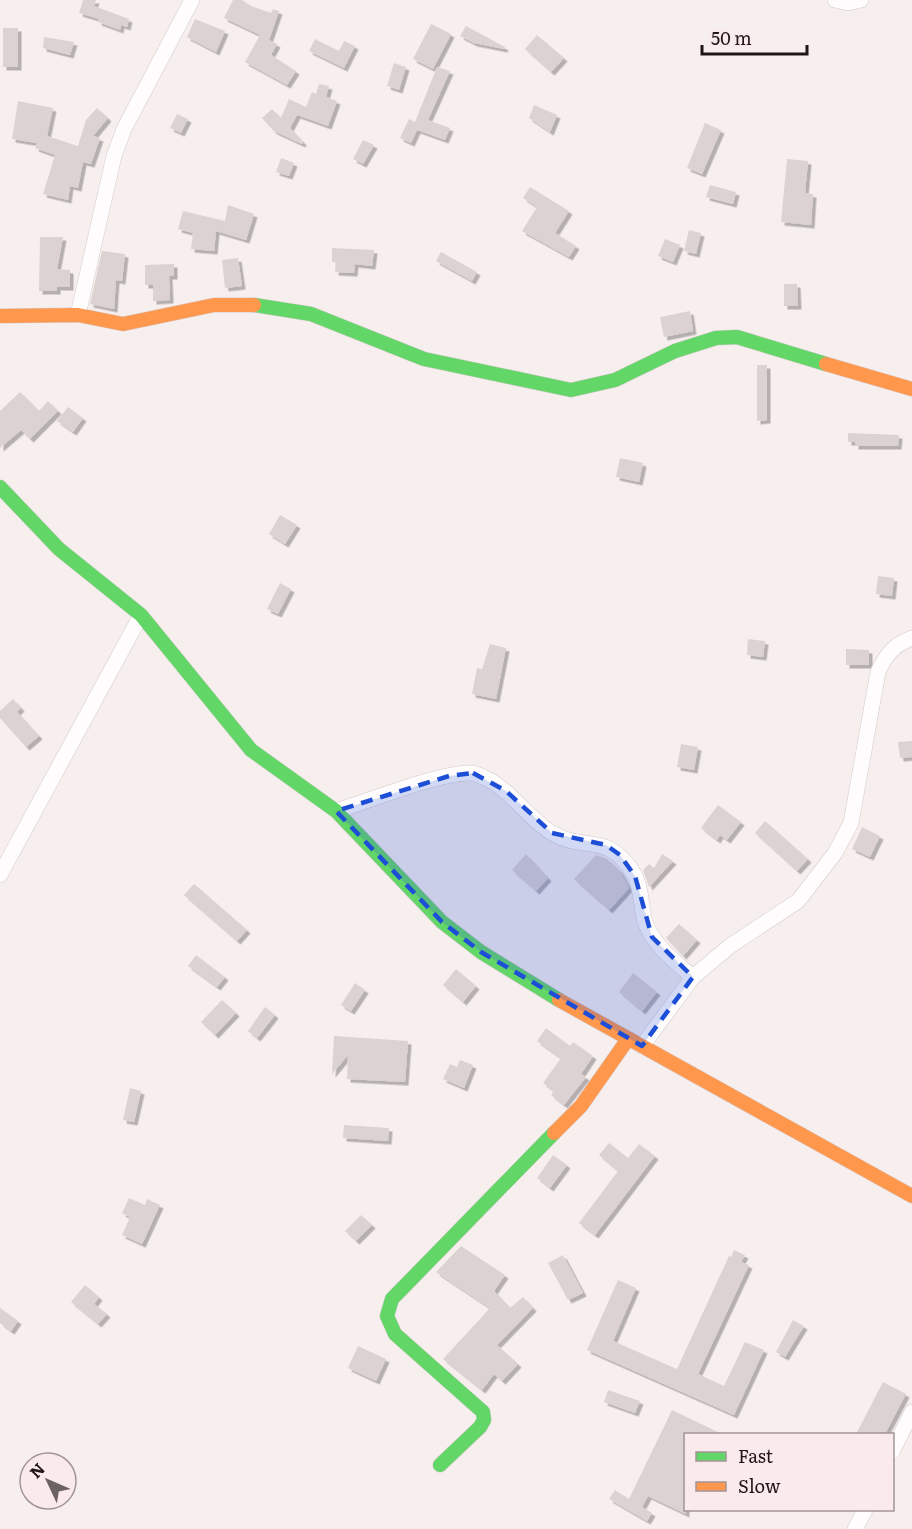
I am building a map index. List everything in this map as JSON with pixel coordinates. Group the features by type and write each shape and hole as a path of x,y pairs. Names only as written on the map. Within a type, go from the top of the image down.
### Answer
{"street":[{"path":"78,315 120,138 192,0"},
{"path":"835,0 848,3 861,0"},
{"path":"0,316 78,315 123,324 214,305 266,304 311,314 424,359 572,390 586,389 623,379 699,341 719,336 737,337 912,389"},
{"path":"0,487 59,549 141,615 251,750 336,811 442,922 481,952 597,1023 912,1196"},
{"path":"0,875 141,615"},
{"path":"440,1465 480,1427 484,1420 483,1412 395,1334 387,1316 392,1299 580,1106 693,977 730,946 798,901 835,853 852,823 878,672 885,657 898,644 912,638"},
{"path":"336,811 449,776 473,773 491,781 552,833 567,839 606,845 620,855 635,876 645,920 652,937 665,954 693,977"},
{"path":"894,1448 912,1412"},
{"path":"855,1529 864,1511"}],"highlighted area":[{"path":"473,773 506,791 552,833 606,845 620,855 635,876 652,937 693,977 642,1046 481,952 442,922 336,811 449,776"}],"building":[{"path":"83,0 96,0 94,6 129,19 127,27 121,25 120,30 98,22 99,19 79,13"},
{"path":"233,0 242,0 271,13 273,9 279,11 269,40 277,44 271,55 296,71 287,85 245,62 260,35 224,18"},
{"path":"195,19 225,31 216,52 187,37"},
{"path":"431,24 451,34 433,69 413,59"},
{"path":"466,26 505,47 504,49 474,43 460,36"},
{"path":"3,28 18,28 18,67 3,67"},
{"path":"537,35 564,58 551,72 525,49"},
{"path":"44,37 74,42 70,55 43,48"},
{"path":"315,39 339,51 344,41 355,46 344,68 309,51"},
{"path":"394,63 406,67 399,90 387,86"},
{"path":"437,67 450,71 428,120 450,128 445,140 417,130 411,143 400,138 409,119 415,122"},
{"path":"319,84 329,86 326,97 337,101 328,126 297,115 290,128 303,142 302,144 274,131 262,118 272,109 281,118 289,99 306,107 312,92 316,94"},
{"path":"18,101 53,108 47,136 78,146 86,120 97,108 108,118 93,136 100,138 91,164 83,162 78,188 70,186 68,200 43,194 55,155 35,148 37,143 12,139"},
{"path":"534,105 557,115 550,132 529,118"},
{"path":"177,114 188,119 181,133 170,128"},
{"path":"705,123 721,130 702,174 687,168"},
{"path":"363,140 374,145 363,164 353,159"},
{"path":"281,158 294,163 289,176 276,172"},
{"path":"787,159 808,161 805,193 813,194 811,225 781,222"},
{"path":"710,185 736,192 733,204 706,197"},
{"path":"530,187 569,211 555,233 576,246 569,257 522,231 537,207 523,198"},
{"path":"228,205 254,214 246,240 216,231 214,251 191,249 193,233 178,229 183,211 225,221"},
{"path":"689,230 701,233 696,254 684,251"},
{"path":"40,237 63,237 57,269 70,270 70,287 57,287 57,291 39,291"},
{"path":"665,239 680,245 673,262 658,256"},
{"path":"332,248 374,250 372,266 355,264 354,273 335,272 336,262 332,262"},
{"path":"102,251 125,254 122,281 116,280 114,309 90,304"},
{"path":"441,252 477,272 472,281 436,261"},
{"path":"238,258 242,286 225,288 222,260"},
{"path":"174,264 174,276 169,276 170,300 153,301 153,285 145,285 145,265"},
{"path":"784,284 797,284 798,306 784,306"},
{"path":"690,311 693,331 664,337 660,317"},
{"path":"757,365 767,365 767,420 757,421"},
{"path":"20,392 39,411 48,401 58,411 30,439 21,430 0,448 0,411"},
{"path":"68,407 83,418 73,432 57,421"},
{"path":"848,433 899,435 898,446 855,446 855,442 848,442"},
{"path":"620,458 643,463 639,482 616,477"},
{"path":"280,515 297,525 285,544 269,534"},
{"path":"878,576 894,578 892,596 876,594"},
{"path":"280,583 291,589 278,614 267,609"},
{"path":"748,639 765,641 763,657 747,655"},
{"path":"490,644 506,648 496,699 472,694 477,668 482,669"},
{"path":"846,649 869,650 869,665 846,665"},
{"path":"13,699 21,708 17,712 39,736 26,747 0,718 0,711"},
{"path":"912,741 912,757 900,758 898,742"},
{"path":"681,744 698,747 694,770 677,767"},
{"path":"718,805 741,822 727,840 720,835 717,840 701,828"},
{"path":"765,821 808,859 797,871 755,833"},
{"path":"862,827 880,836 870,857 852,849"},
{"path":"526,854 548,878 536,891 512,870"},
{"path":"662,854 673,861 649,887 643,870 649,864 654,868"},
{"path":"596,855 607,859 619,870 629,888 609,910 574,879"},
{"path":"194,884 247,930 237,941 184,895"},
{"path":"679,924 697,940 683,956 666,938"},
{"path":"196,955 225,977 217,987 188,966"},
{"path":"456,969 476,986 463,1002 443,985"},
{"path":"633,973 657,992 642,1011 619,992"},
{"path":"355,983 365,990 351,1011 341,1005"},
{"path":"222,1000 236,1013 215,1035 201,1022"},
{"path":"265,1007 275,1015 257,1038 248,1031"},
{"path":"546,1028 570,1046 573,1042 593,1056 581,1074 586,1077 564,1105 551,1095 554,1091 543,1083 561,1058 537,1041"},
{"path":"334,1036 408,1041 405,1082 347,1079 348,1055 332,1074"},
{"path":"460,1060 473,1065 464,1088 443,1079 450,1064 457,1067"},
{"path":"130,1088 141,1091 134,1122 123,1120"},
{"path":"344,1125 389,1128 388,1141 343,1138"},
{"path":"609,1143 628,1158 639,1144 655,1156 595,1235 579,1223 618,1171 599,1155"},
{"path":"553,1155 567,1165 550,1188 537,1178"},
{"path":"129,1198 145,1205 147,1199 160,1205 142,1244 122,1235 130,1217 122,1213"},
{"path":"361,1215 372,1225 356,1241 345,1231"},
{"path":"461,1246 505,1275 494,1291 510,1308 523,1297 533,1308 497,1345 518,1364 502,1381 494,1374 482,1390 443,1359 490,1308 436,1272"},
{"path":"734,1250 745,1255 741,1262 749,1265 698,1374 724,1386 745,1342 764,1350 734,1415 587,1350 618,1280 636,1288 613,1341 677,1369 729,1256 731,1257"},
{"path":"563,1255 583,1293 568,1300 548,1263"},
{"path":"85,1285 99,1297 94,1304 107,1314 98,1324 71,1302"},
{"path":"0,1308 18,1321 11,1331 0,1323"},
{"path":"793,1320 804,1326 785,1357 776,1352"},
{"path":"358,1346 386,1359 376,1381 348,1368"},
{"path":"883,1382 906,1394 886,1433 857,1433"},
{"path":"608,1390 640,1401 635,1413 604,1402"},
{"path":"672,1410 720,1433 684,1433 684,1511 686,1514 648,1496 642,1507 652,1513 647,1521 609,1499 615,1490 629,1499"}],"traffic: fast":[{"path":"254,305 311,314 424,359 571,390 615,380 675,351 716,338 737,337 826,364"},
{"path":"0,487 59,549 141,615 251,750 336,811 442,922 481,952 559,1000"},
{"path":"440,1465 480,1427 484,1420 483,1412 395,1334 387,1316 392,1299 554,1133"}],"traffic: slow":[{"path":"0,316 78,315 123,324 214,305 254,305"},
{"path":"826,364 912,389"},
{"path":"559,1000 912,1196"},
{"path":"554,1133 581,1106 628,1039"}]}
